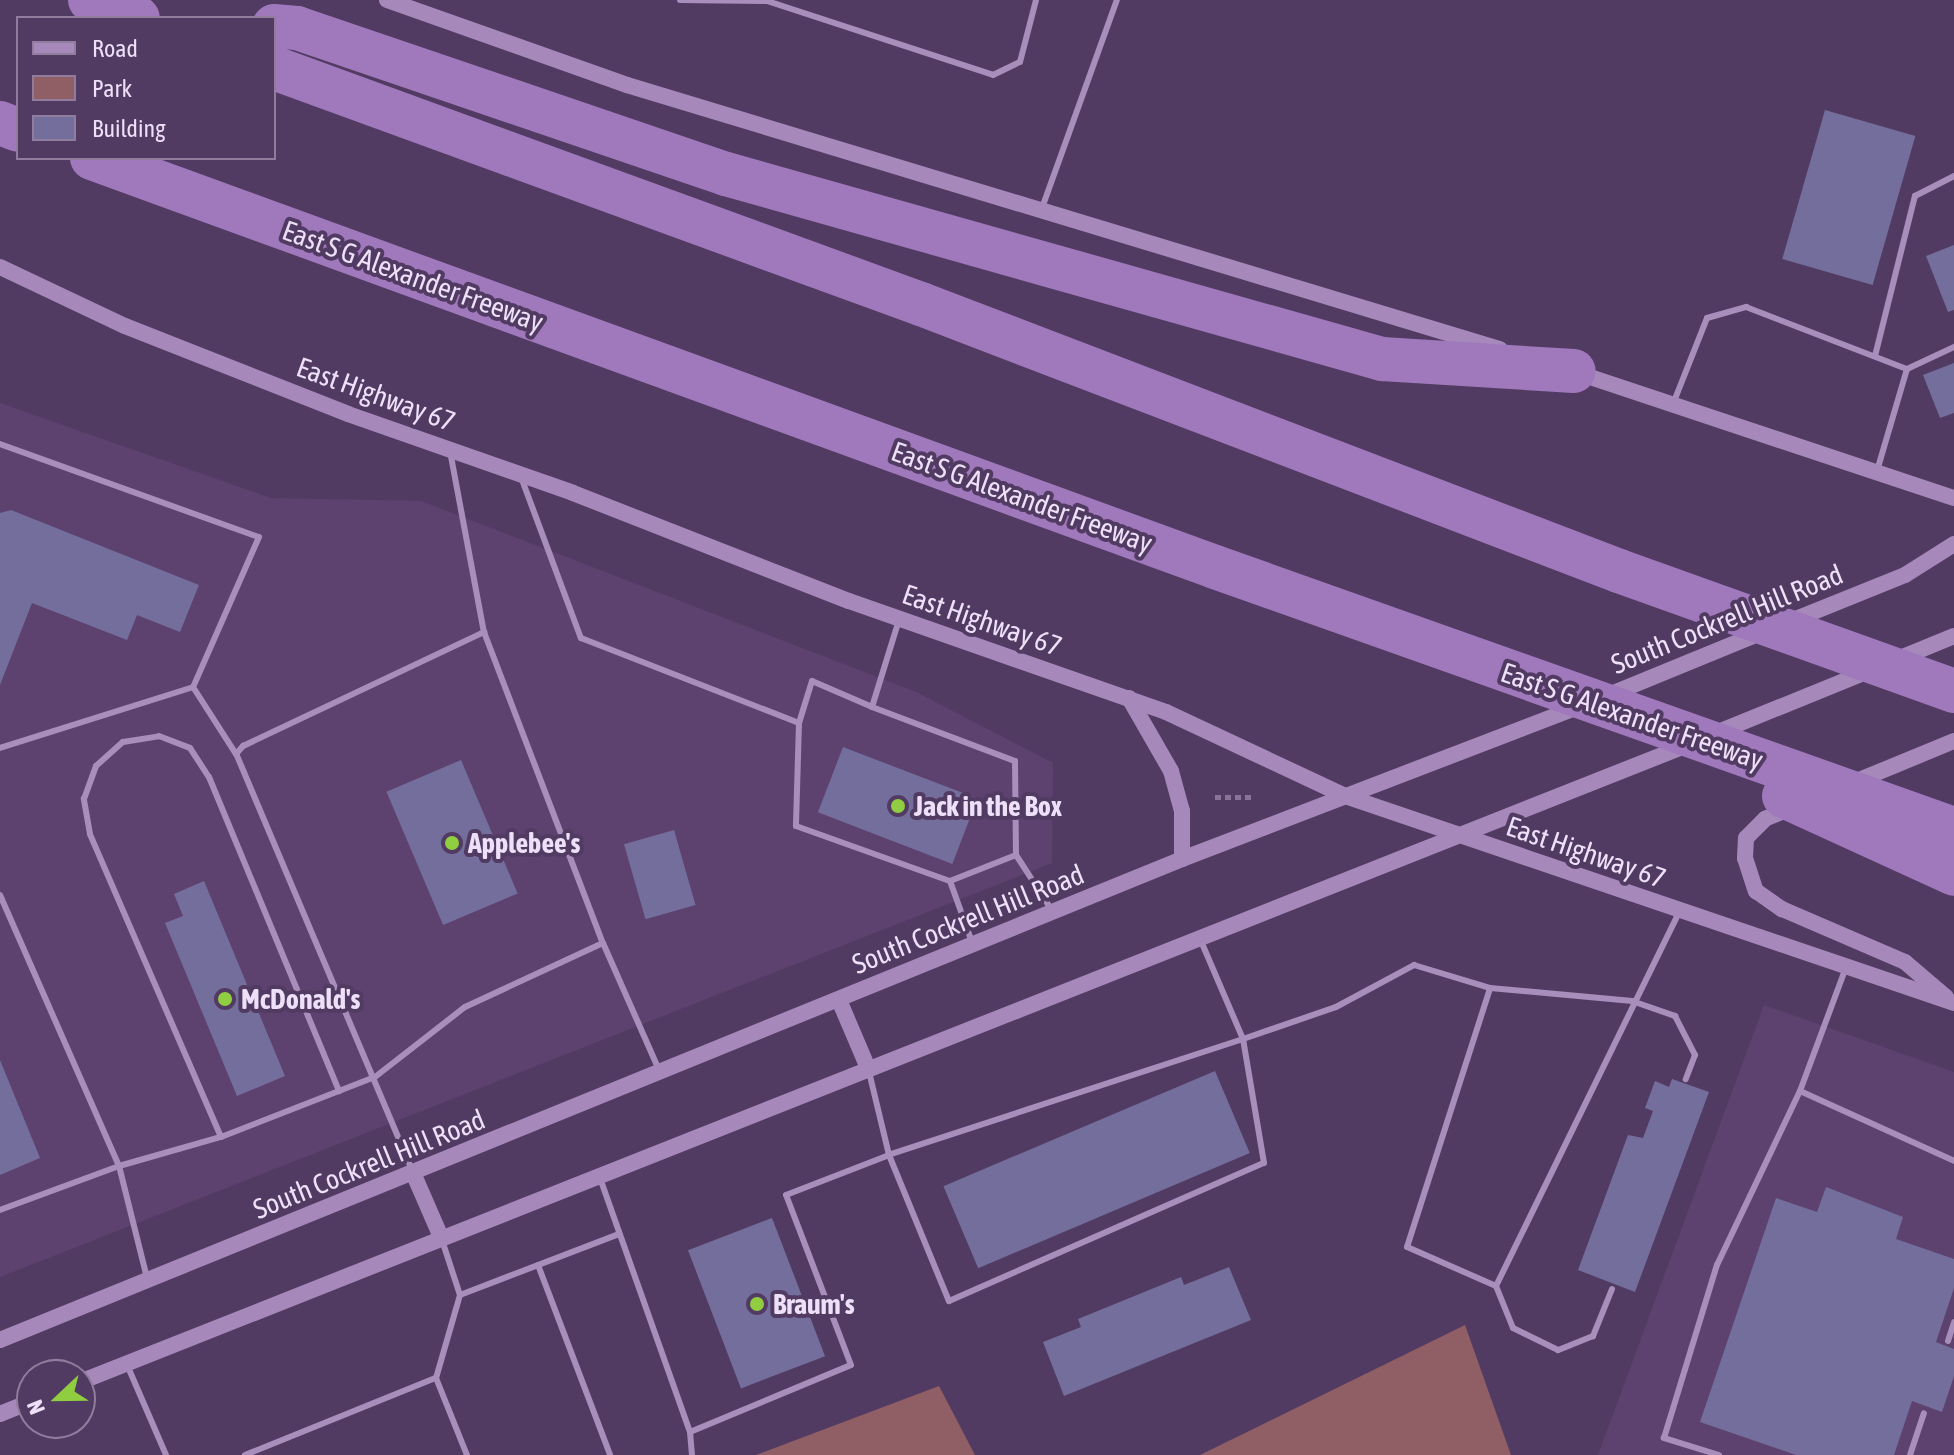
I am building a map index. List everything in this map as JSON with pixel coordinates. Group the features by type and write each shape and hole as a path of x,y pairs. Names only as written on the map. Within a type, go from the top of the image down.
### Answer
{"highway":[{"path":"90,0 139,16"},
{"path":"276,26 297,28 726,174 1382,359 1574,371"},
{"path":"276,69 921,304 1619,571 1954,691"},
{"name":"East S G Alexander Freeway","path":"98,160 1539,683 1954,829"},
{"path":"1911,675 1954,683"},
{"path":"1539,683 1954,874"}],"main road":[{"path":"387,0 627,85 1574,371 1875,476 1954,498"},
{"name":"East Highway 67","path":"0,267 125,326 900,619 1129,698 1345,796 1954,1003"},
{"name":"South Cockrell Hill Road","path":"0,1340 414,1175 1182,859 1345,796 1451,760 1905,575 1954,544"},
{"path":"96,1375 1557,797 1954,636"},
{"path":"1129,698 1171,771 1182,811 1182,859"},
{"path":"1954,741 1765,819 1746,838 1745,858 1756,891 1782,909 1905,962 1954,1003"},
{"path":"839,1000 868,1068"},
{"path":"414,1175 441,1237"}],"lane":[{"path":"680,0 783,3 993,75 1020,62 1036,0"},
{"path":"1041,211 1117,0"},
{"path":"1875,356 1915,196 1954,176"},
{"path":"1673,404 1707,318 1746,307 1907,369 1954,347"},
{"path":"1875,476 1907,369"},
{"path":"0,444 259,537 193,687 0,748"},
{"path":"450,450 484,632 603,943 661,1073"},
{"path":"520,474 581,638 799,723"},
{"path":"872,707 900,619"},
{"path":"236,754 243,746 484,632"},
{"path":"1016,855 950,881 796,826 799,723 812,681 1015,761 1016,855 1053,912"},
{"path":"193,687 236,754 414,1175"},
{"path":"221,1137 90,834 84,799 96,766 123,742 159,736 190,748 209,777 339,1091"},
{"path":"950,881 973,945"},
{"path":"0,895 119,1166 147,1281"},
{"path":"1496,1286 1632,1001 1680,911"},
{"path":"868,1068 889,1155 949,1301 1264,1163 1243,1039 1199,938"},
{"path":"0,1210 119,1166 221,1137 375,1077 465,1007 603,943"},
{"path":"690,1432 851,1365 786,1195 889,1155 1336,1007 1414,965 1490,988 1632,1001 1675,1016 1695,1055 1686,1079"},
{"path":"1719,1455 1664,1438 1717,1265 1800,1091 1847,966"},
{"path":"1490,988 1407,1247 1496,1286 1513,1328 1558,1350 1593,1336 1612,1289"},
{"path":"1800,1091 1954,1161"},
{"path":"599,1175 690,1432 692,1455"},
{"path":"460,1295 619,1234"},
{"path":"441,1237 460,1295 436,1378 467,1455"},
{"path":"538,1265 610,1455"},
{"path":"1948,1341 1954,1322"},
{"path":"126,1363 166,1455"},
{"path":"245,1455 436,1378"},
{"path":"1910,1455 1924,1413"}],"path":[{"path":"1215,797 1251,797"}],"shaded area":[{"path":"0,403 271,498 421,501 916,692 1053,763 1052,863 0,1277"},
{"path":"1764,1005 1954,1072 1954,1455 1598,1455"}],"green space":[{"path":"1465,1325 1511,1455 1200,1455"},
{"path":"939,1386 975,1455 756,1455"}],"building":[{"path":"1825,110 1915,136 1873,285 1782,259"},
{"path":"1954,245 1954,310 1948,312 1926,256"},
{"path":"1954,363 1954,413 1940,418 1923,375"},
{"path":"11,510 199,585 180,632 137,615 127,640 32,603 0,685 0,513"},
{"name":"Jack in the Box","path":"843,747 977,799 952,864 818,812"},
{"name":"Applebee's","path":"461,760 518,893 443,925 386,792"},
{"path":"674,830 695,905 646,919 624,844"},
{"name":"McDonald's","path":"204,881 285,1076 237,1096 165,923 183,916 174,894"},
{"path":"0,1060 40,1158 0,1175"},
{"path":"1215,1071 1250,1153 978,1268 943,1186"},
{"path":"1672,1079 1709,1092 1635,1292 1578,1270 1628,1135 1643,1138 1653,1111 1645,1108 1655,1081 1669,1087"},
{"path":"1826,1187 1903,1217 1896,1239 1954,1259 1954,1288 1936,1342 1954,1349 1954,1376 1942,1412 1912,1401 1894,1455 1796,1455 1700,1422 1776,1198 1817,1212"},
{"name":"Braum's","path":"772,1218 825,1356 741,1388 688,1250"},
{"path":"1229,1267 1251,1320 1064,1396 1043,1342 1081,1327 1078,1319 1181,1277 1184,1285"}],"place":[{"name":"Jack in the Box","path":"898,806"},
{"name":"Applebee's","path":"452,843"},
{"name":"McDonald's","path":"225,999"},
{"name":"Braum's","path":"757,1304"}]}
